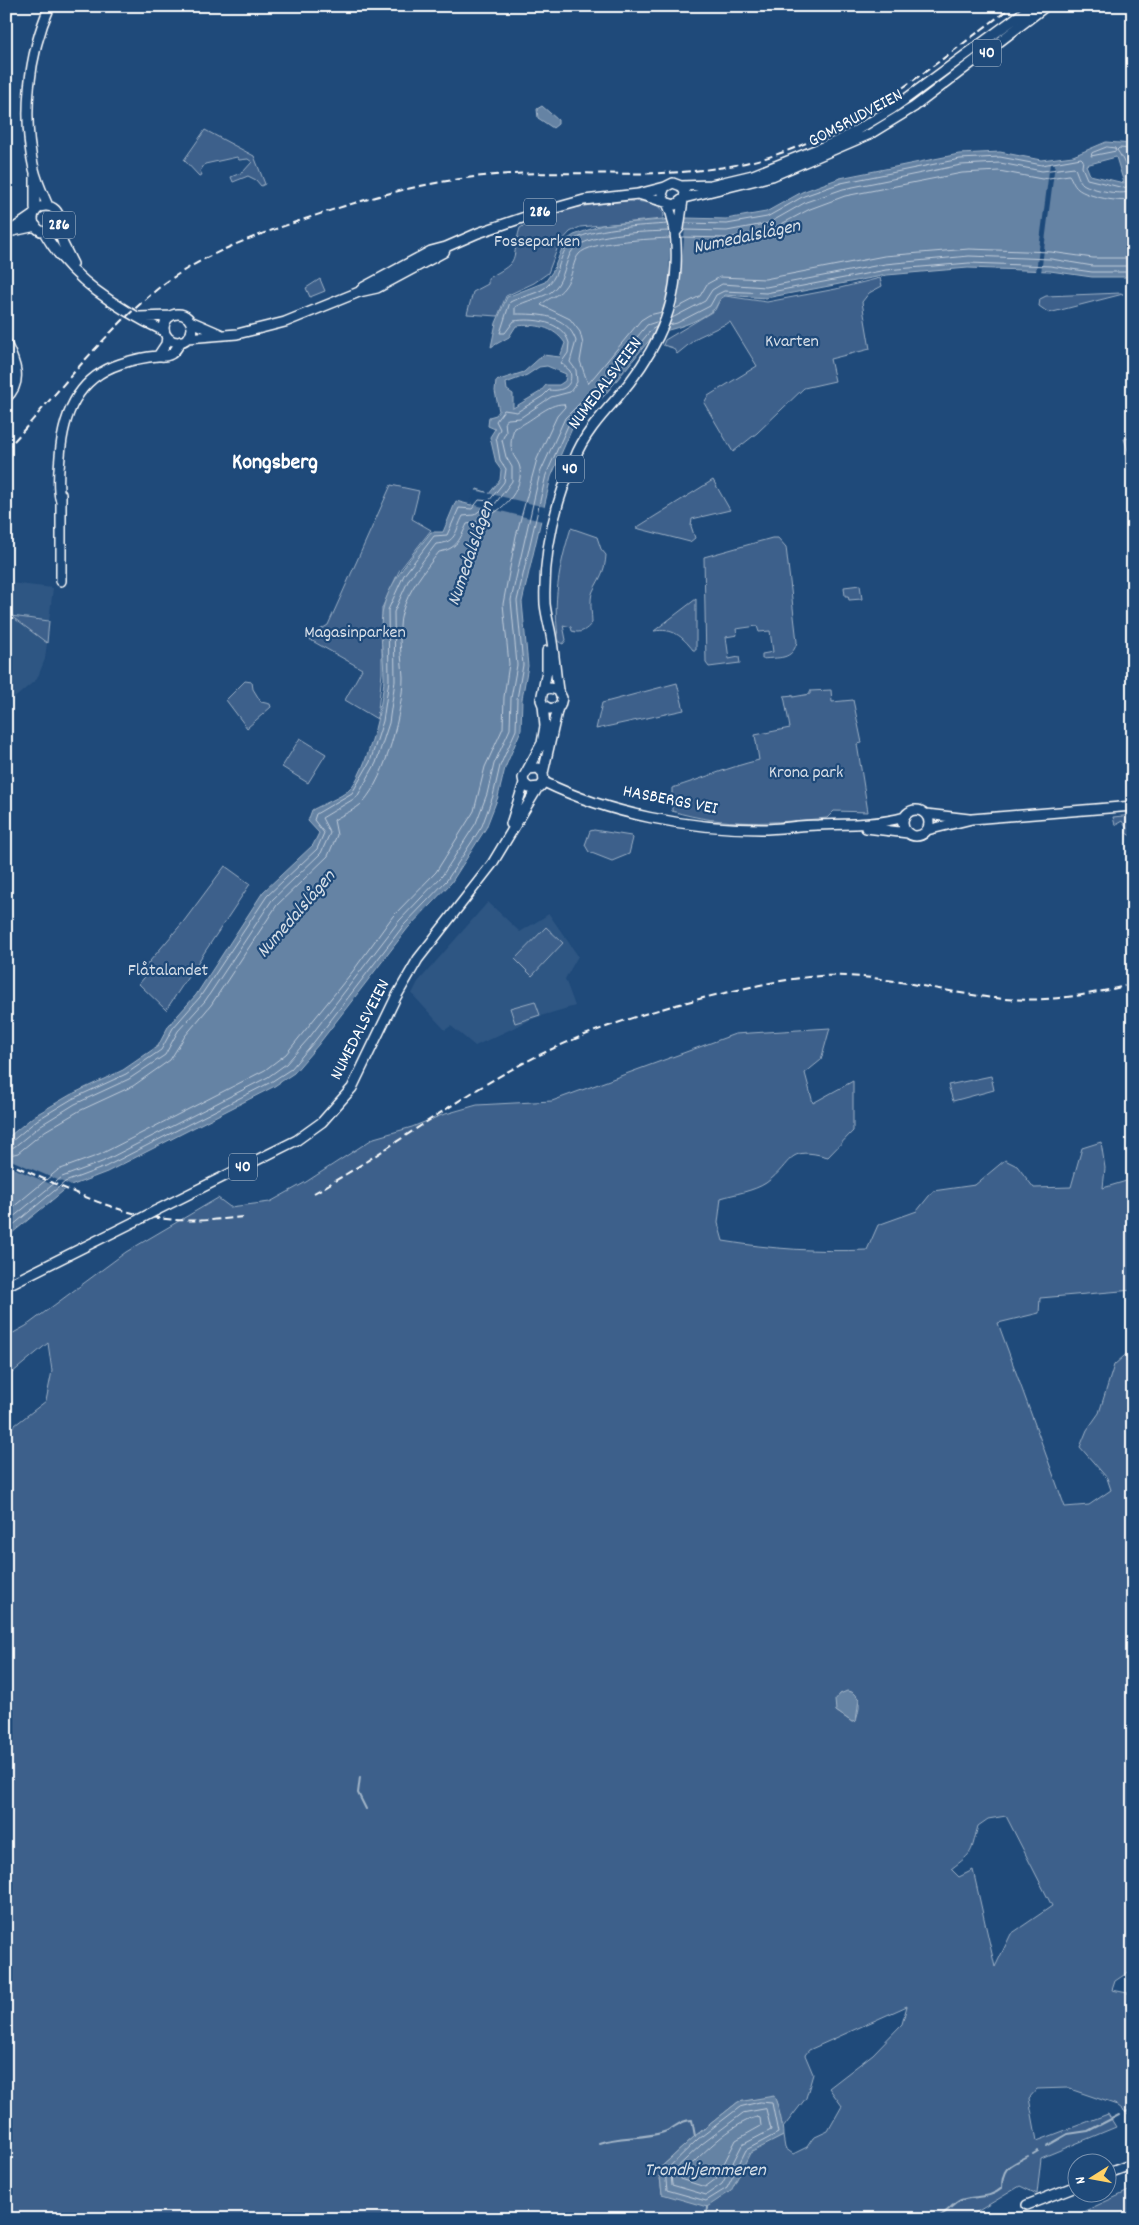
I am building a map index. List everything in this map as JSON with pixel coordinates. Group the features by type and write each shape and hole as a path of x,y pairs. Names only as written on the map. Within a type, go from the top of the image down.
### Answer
{"main road":[{"name":"286","path":"50,6 36,49 30,92 29,133 35,172 34,212 36,226 44,232 51,244 80,275 106,299 175,341 184,340"},
{"name":"GOMSRUDVEIEN","path":"184,340 226,335 285,322 359,292 366,292 401,276 444,252 446,247 490,229 567,204 598,198 638,194 673,183 681,186 712,184 754,175 840,140 892,109 1032,6"},
{"name":"GOMSRUDVEIEN","path":"638,194 675,205 772,176 828,154 882,128 930,95 1046,6"},
{"name":"286","path":"35,172 48,206 58,215 58,227 62,244 80,275"},
{"name":"40","path":"676,232 679,228 685,192 681,186"},
{"name":"40","path":"665,187 662,194 676,232"},
{"name":"286","path":"34,212 41,205 48,206"},
{"path":"8,233 34,212"},
{"path":"8,233 36,226"},
{"name":"286","path":"44,232 52,232 58,227"},
{"name":"NUMEDALSVEIEN","path":"544,691 548,666 545,583 549,544 574,458 592,428 635,376 658,341 672,298 675,278 676,232"},
{"path":"136,317 182,314 208,330 226,335"},
{"path":"158,356 166,344 164,324 170,316"},
{"path":"61,581 60,498 63,484 60,459 63,425 73,403 88,385 116,366 169,355 191,330 190,320"},
{"path":"6,343 17,369 17,382 6,398"},
{"name":"NUMEDALSVEIEN","path":"547,620 558,690"},
{"path":"544,691 552,688 558,690"},
{"name":"40","path":"537,789 543,777 558,707 562,698 558,690"},
{"name":"40","path":"524,783 524,775 542,743 545,717 541,700 544,691"},
{"path":"543,705 550,709 558,707"},
{"path":"528,769 538,768 543,777"},
{"name":"HASBERGS VEI","path":"543,777 613,807 687,823 746,828 794,828 809,830 876,828 918,836 927,830 972,819 1133,806"},
{"path":"524,783 529,788 537,789"},
{"name":"NUMEDALSVEIEN","path":"510,832 524,783"},
{"name":"NUMEDALSVEIEN","path":"6,1286 297,1140 316,1128 336,1108 358,1076 388,1012 418,959 481,879 537,789"},
{"name":"HASBERGS VEI","path":"794,828 809,825 883,821 905,817 910,811 916,810 926,814 972,819"},
{"path":"926,814 930,824 927,830"},
{"path":"905,817 904,826 908,833"},
{"path":"1116,2170 1133,2164"},
{"path":"1027,2205 1066,2190"}],"shaded area":[{"path":"6,581 53,588 49,621 12,616 47,643 45,659 37,679 6,705"},
{"path":"488,902 520,932 549,914 578,956 565,979 575,1006 537,1017 475,1046 451,1026 445,1030 412,994 418,982"}],"green space":[{"path":"205,130 254,156 265,184 261,186 256,180 248,176 233,182 231,177 243,172 252,162 248,159 239,160 237,157 205,164 200,171 202,175 199,176 184,160"},
{"name":"Fosseparken","path":"629,201 645,202 659,207 664,215 663,219 580,227 570,232 559,244 548,273 534,283 506,296 498,316 467,314 473,292 488,284 488,278 511,263 515,254 520,228 532,221 559,211"},
{"name":"Kvarten","path":"880,278 882,286 869,293 862,302 870,349 830,359 835,381 804,388 757,433 733,452 704,403 708,396 757,366 730,322 698,337 677,354 673,348 663,345 665,340 715,310 720,299 725,296 767,302 836,289"},
{"path":"320,279 325,291 310,297 306,288"},
{"path":"1123,294 1049,313 1039,306 1040,299 1046,296"},
{"path":"1133,437 1133,452 1129,453 1124,439"},
{"path":"713,480 730,510 692,519 691,526 695,538 690,542 636,528"},
{"name":"Magasinparken","path":"391,485 419,491 412,519 431,530 399,571 382,608 382,673 377,719 345,700 362,669 307,638 328,625"},
{"path":"571,528 597,537 601,549 606,555 603,570 592,594 592,623 581,632 572,631 571,627 563,625 566,640 563,644 559,642 556,613 560,570"},
{"path":"778,538 786,547 797,642 795,648 784,657 762,659 762,654 773,652 770,631 759,632 757,626 736,629 737,635 726,637 729,659 739,657 740,663 709,667 706,663 704,557"},
{"path":"860,585 862,599 849,600 848,596 845,596 844,587"},
{"path":"696,599 696,650 693,650 685,641 672,632 654,631"},
{"path":"11,616 49,621 47,643"},
{"path":"245,681 252,682 253,689 261,702 270,704 271,707 247,728 226,700"},
{"path":"677,683 684,710 596,729 602,703"},
{"name":"Krona park","path":"831,690 832,702 853,700 862,743 857,744 868,812 834,811 827,818 769,822 730,822 710,820 672,811 672,788 759,760 755,735 790,728 784,696 793,695 793,697 810,694 810,691"},
{"path":"300,738 326,754 308,783 282,767"},
{"path":"1133,815 1133,835 1131,836 1126,833 1127,829 1122,821 1115,825 1113,817"},
{"path":"590,831 631,836 633,838 629,854 612,861 589,852 585,845"},
{"name":"Flåtalandet","path":"225,866 250,884 166,1010 139,984 148,973 144,968 184,921"},
{"path":"546,927 563,943 532,976 515,959"},
{"path":"535,1001 540,1015 515,1023 510,1008"},
{"path":"830,1028 821,1060 805,1073 813,1103 853,1081 853,1131 828,1157 804,1153 797,1155 791,1158 775,1176 761,1186 721,1198 718,1223 723,1241 795,1249 867,1250 878,1225 917,1211 933,1191 975,1185 1005,1160 1017,1166 1034,1188 1071,1187 1082,1148 1101,1142 1105,1168 1103,1188 1133,1179 1133,1290 1040,1298 1039,1313 998,1323 1065,1507 1089,1505 1111,1490 1107,1478 1080,1447 1087,1430 1099,1413 1114,1365 1133,1348 1133,1969 1115,1981 1112,1990 1133,1994 1133,2118 1117,2105 1067,2088 1037,2089 1029,2098 1037,2141 1108,2114 1116,2127 1041,2158 1037,2194 1020,2186 965,2219 6,2219 6,1432 46,1401 52,1371 48,1343 6,1378 6,1337 26,1326 126,1252 218,1198 230,1207 270,1202 306,1182 374,1138 477,1105 552,1101 735,1034","holes":["840,1694 856,1695 858,1698 859,1708 856,1721 852,1722 836,1711","1006,1816 1052,1906 1011,1934 995,1967 973,1870 959,1877 951,1869 968,1855 978,1826 988,1819","907,2006 902,2024 873,2054 829,2088 842,2106 828,2131 813,2138 807,2147 793,2154 785,2148 783,2136 662,2194 659,2169 695,2136 738,2102 774,2097 783,2128 806,2098 813,2074 805,2055 809,2050"]},
{"path":"991,1076 994,1090 953,1101 948,1085"},
{"path":"1133,2189 1133,2219 1067,2219 1105,2202 1116,2202 1116,2197"}],"water":[{"path":"542,106 558,120 558,124 553,128 538,118 537,109"},
{"name":"Numedalslågen","path":"1106,142 1133,144 1133,277 1092,277 1050,271 968,268 887,275 766,298 725,295 713,310 700,319 655,333 604,396 574,424 551,477 522,602 528,666 522,699 521,730 505,768 498,797 486,828 451,883 408,928 318,1045 294,1073 273,1087 107,1172 68,1187 6,1238 6,1139 34,1116 70,1095 123,1070 158,1046 169,1025 196,995 263,892 313,845 319,833 308,821 312,810 345,793 356,781 368,754 381,704 384,678 381,635 382,617 390,589 431,532 443,532 456,501 471,505 477,489 486,492 485,499 500,480 501,470 496,463 490,437 495,429 488,426 489,417 496,415 499,411 495,391 496,381 524,372 543,355 560,357 565,343 555,333 544,327 523,325 516,326 509,337 491,347 496,323 507,297 545,282 553,271 565,241 574,235 602,225 685,218 726,219 766,212 802,192 840,178 959,154 1000,152 1041,160 1073,156","holes":["1116,157 1124,183 1090,175 1086,165","547,366 566,374 565,381 559,385 546,385 540,392 513,408 513,394 507,390 506,383 527,375 539,367"]},
{"path":"847,1691 852,1692 859,1699 856,1721 852,1722 836,1711 835,1700 840,1694"},
{"name":"Trondhjemmeren","path":"774,2096 778,2105 783,2136 750,2153 731,2191 707,2207 662,2194 659,2169 695,2136 738,2102"}],"pier":[{"path":"1050,163 1055,164 1041,273 1036,272"},
{"path":"686,216 676,308 667,333 656,335 651,341 662,315 669,283 670,249 667,217"},
{"path":"474,490 545,507 542,521 471,504"},
{"path":"6,1158 74,1187 67,1191 6,1165"}],"waterway":[{"path":"360,1777 358,1793 366,1809"},
{"path":"1126,2112 1133,2109"},
{"path":"1047,2146 1068,2134 1088,2131 1119,2115"},
{"path":"599,2143 656,2134 684,2121 692,2120 695,2136"},
{"path":"1033,2154 1038,2151"},
{"path":"935,2219 961,2200 987,2196 997,2192 1002,2188 1002,2181 1008,2167 1028,2156"},
{"path":"706,2219 707,2207"}],"railway":[{"path":"6,450 119,324 160,287 176,275 211,255 286,225 381,195 433,183 512,174 644,174 677,172 742,164 775,155 840,127 870,109 900,90 1013,6"},
{"path":"314,1193 363,1164 482,1086 533,1058 587,1034 672,1006 774,982 820,976 864,977 972,995 1029,1000 1098,992 1133,984"},
{"path":"6,1162 104,1204 145,1216 185,1220 243,1217"}],"district":[{"name":"Kongsberg","path":"275,463"}]}
